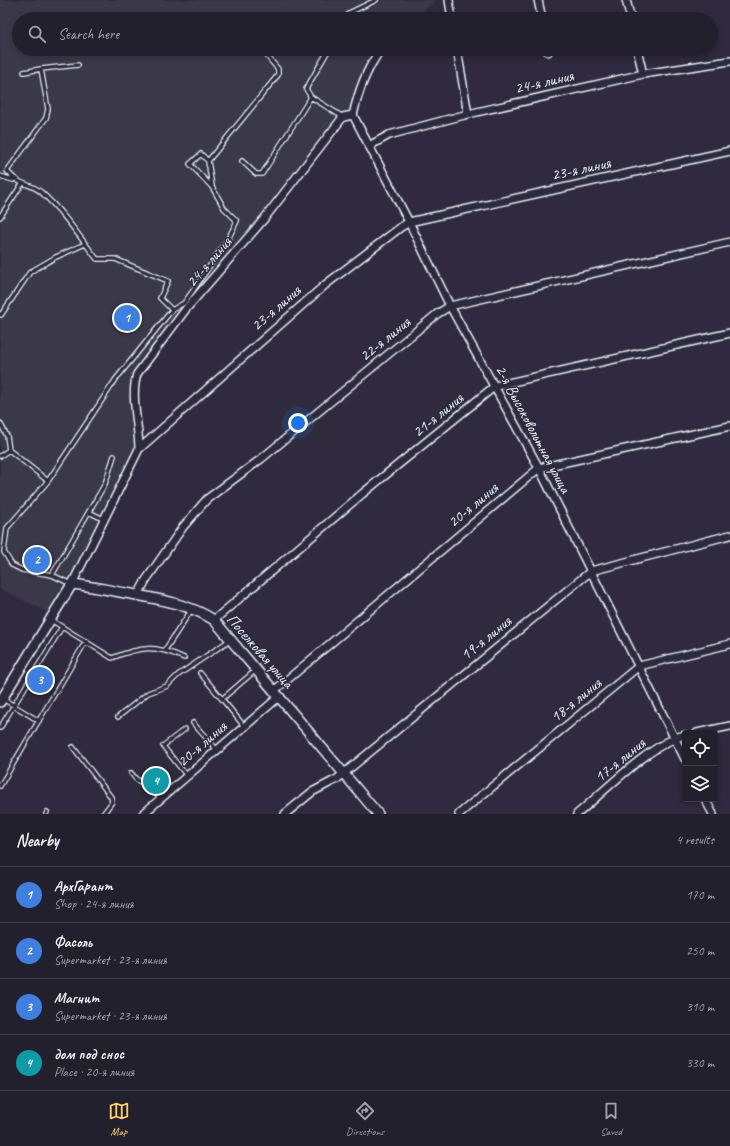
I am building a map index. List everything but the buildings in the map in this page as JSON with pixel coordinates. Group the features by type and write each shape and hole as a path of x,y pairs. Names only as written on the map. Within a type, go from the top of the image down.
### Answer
{"street":[{"path":"449,0 451,12"},
{"path":"538,0 541,12"},
{"path":"626,0 629,12"},
{"path":"343,117 353,115 359,89 371,63 376,56"},
{"path":"458,56 468,114"},
{"path":"639,56 643,74"},
{"name":"24-я линия","path":"369,146 389,135 468,114 643,74 730,61"},
{"name":"2-я Высоковольтная улица","path":"353,115 409,222 450,306 539,468 682,753"},
{"name":"24-я линия","path":"139,449 139,427 134,398 134,385 137,374 186,309 264,219 343,117"},
{"name":"23-я линия","path":"1,700 72,584 139,449 325,285 400,227 409,222 730,151"},
{"name":"22-я линия","path":"138,595 146,580 183,527 207,498 261,459 437,314 450,306 730,242"},
{"name":"21-я линия","path":"214,620 362,494 495,386 730,333"},
{"name":"20-я линия","path":"143,814 245,726 277,693 539,468 730,426"},
{"name":"19-я линия","path":"285,814 312,792 336,779 591,571 730,536"},
{"name":"Поселковая улица","path":"72,584 138,595 192,608 202,612 214,620 257,669 378,814"},
{"name":"18-я линия","path":"459,814 639,666 730,644"},
{"path":"711,730 730,726"},
{"name":"17-я линия","path":"577,814 645,756 674,738 682,736"},
{"path":"706,802 712,814"}],"lane":[{"path":"351,12 376,0"},
{"path":"208,161 278,75 278,69 267,56"},
{"path":"325,56 306,88 311,97 343,117"},
{"path":"24,72 41,68 78,65"},
{"path":"14,180 7,171 46,118 48,109 41,68"},
{"path":"242,161 256,174 262,174 311,97"},
{"path":"72,584 52,575 22,570 12,565 2,550 7,528 48,481 116,379 172,310 184,303 228,240 237,221 224,208 212,187 190,164 201,154 208,161 212,187"},
{"path":"0,176 39,190 59,210 97,259 115,259 168,281 160,298 172,310"},
{"path":"0,217 22,184"},
{"path":"0,316 30,272 56,257 85,244"},
{"path":"0,423 7,436 9,450 48,481"},
{"path":"0,456 9,450"},
{"path":"52,575 105,484 114,456"},
{"path":"89,512 103,520"},
{"path":"165,650 192,608"},
{"path":"50,619 112,658 133,650 149,647 165,650 184,658"},
{"path":"0,728 62,627"},
{"path":"118,717 148,693 167,686 231,639"},
{"path":"0,786 86,642"},
{"path":"222,699 257,669"},
{"path":"200,673 245,726"},
{"path":"1,700 39,721"},
{"path":"193,723 217,750"},
{"path":"185,729 163,746 187,776"},
{"path":"73,747 111,797 112,802 103,814"},
{"path":"131,773 136,779 162,798"}],"shaded area":[{"path":"0,0 437,0 422,12 12,12 12,56 379,56 372,65 349,118 326,136 298,179 243,251 168,334 133,392 130,407 137,429 135,455 75,583 51,614 0,589"}],"place":[{"name":"АрхГарант","path":"127,318"},
{"name":"Фасоль","path":"37,560"},
{"name":"Магнит","path":"40,680"},
{"name":"дом под снос","path":"156,781"}]}
